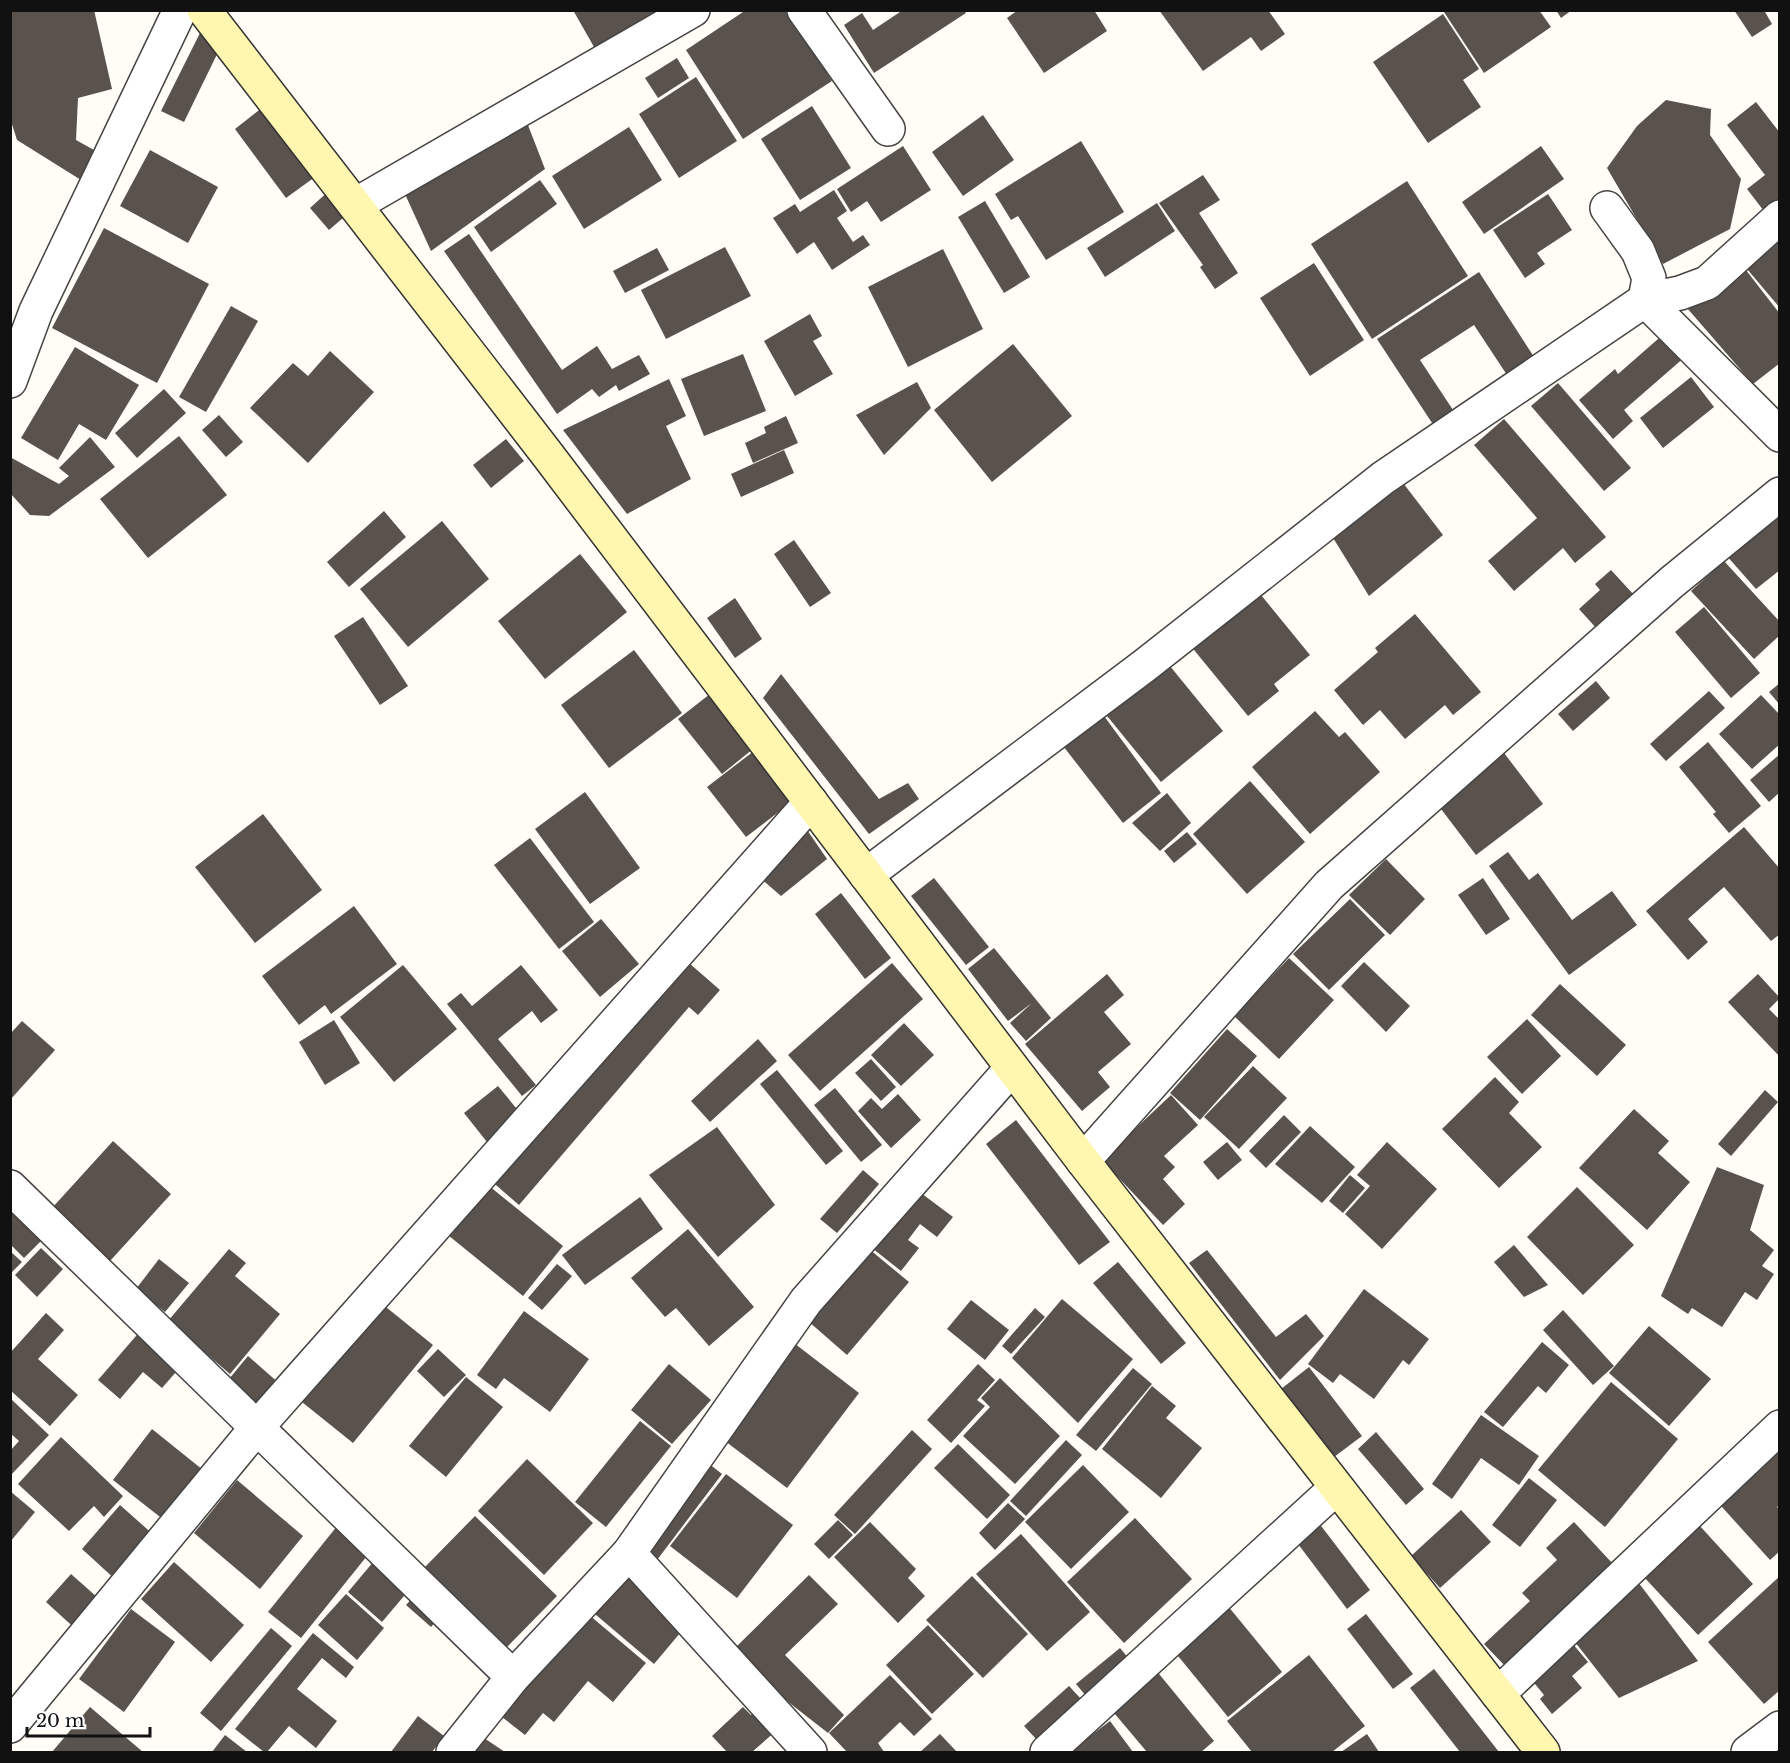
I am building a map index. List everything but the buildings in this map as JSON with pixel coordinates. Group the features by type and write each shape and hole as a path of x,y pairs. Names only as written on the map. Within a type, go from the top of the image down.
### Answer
{"street":[{"path":"10,381 36,311 180,10"},
{"path":"204,10 1083,1161 1543,1752"},
{"path":"355,205 693,10"},
{"path":"804,10 888,129"},
{"path":"1607,208 1638,251 1648,278 1645,300"},
{"path":"866,875 1144,666 1383,478 1645,300 1680,293 1707,283 1779,217"},
{"path":"1645,300 1779,435"},
{"path":"1083,1161 1329,885 1672,582 1779,494"},
{"path":"10,1726 258,1426 811,802"},
{"path":"453,1752 513,1677 629,1552 806,1301 1012,1068"},
{"path":"10,1187 258,1426 513,1677"},
{"path":"1498,1694 1779,1427"},
{"path":"1047,1752 1336,1488"},
{"path":"629,1552 810,1752"},
{"path":"1748,1752 1779,1728"}]}
